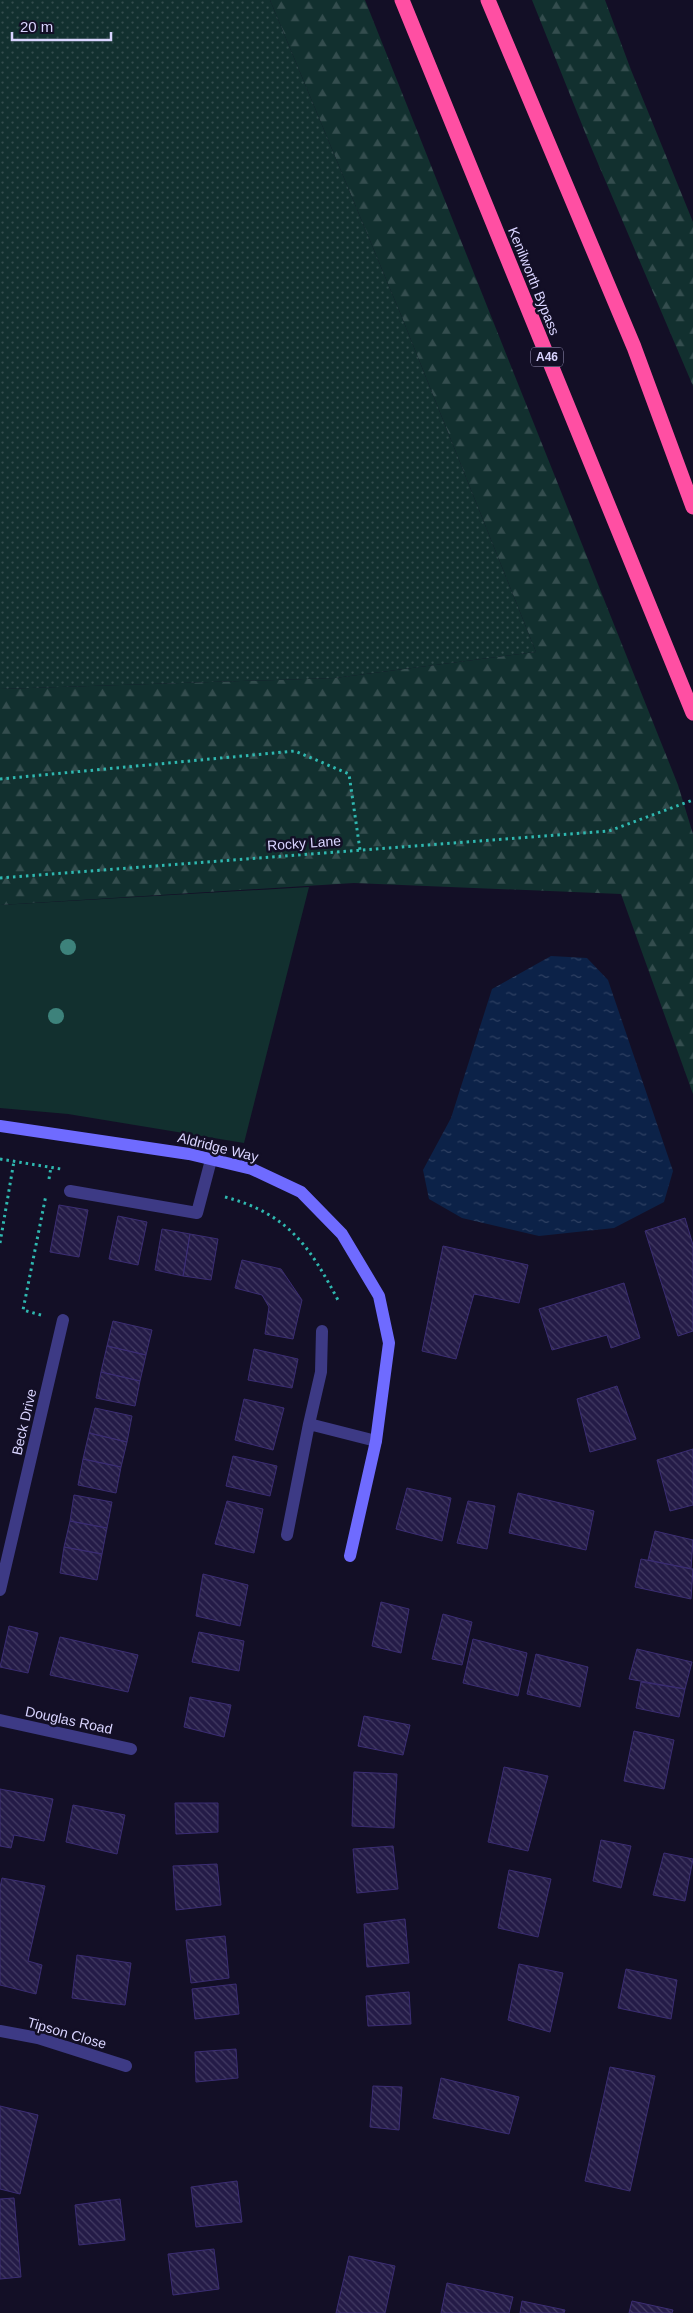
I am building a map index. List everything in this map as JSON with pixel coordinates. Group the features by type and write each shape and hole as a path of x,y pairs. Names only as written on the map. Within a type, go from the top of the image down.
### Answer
{"highway":[{"name":"Kenilworth Bypass","path":"402,0 693,713"},
{"path":"488,0 634,348 693,507"}],"street":[{"name":"Aldridge Way","path":"0,1126 144,1147 252,1169 301,1192 342,1234 380,1296 389,1343 376,1441 350,1556"},
{"path":"70,1191 197,1213 211,1160"},
{"name":"Beck Drive","path":"0,1590 63,1320"},
{"path":"287,1535 321,1372 322,1331"},
{"path":"309,1424 376,1441"},
{"name":"Douglas Road","path":"0,1720 131,1749"},
{"name":"Tipson Close","path":"0,2031 38,2038 126,2066"}],"path":[{"path":"0,779 295,751 349,774 360,850"},
{"name":"Rocky Lane","path":"0,878 609,831 693,800"},
{"path":"0,1159 33,1164"},
{"path":"0,1244 14,1161"},
{"path":"51,1167 23,1310 63,1320"}],"green space":[{"path":"0,0 270,0 401,315 536,652 335,678 0,689"},
{"path":"270,0 365,0 678,785 693,834 693,1094 621,894 354,883 0,905 0,689 335,678 536,652 401,315"},
{"path":"532,0 605,0 631,70 693,222 693,386 591,147"},
{"path":"309,887 244,1143 68,1114 0,1108 0,905"}],"water":[{"path":"551,956 587,958 608,980 673,1171 664,1202 614,1228 539,1236 462,1218 429,1199 423,1170 451,1118 492,989"}],"building":[{"path":"59,1205 88,1210 79,1257 50,1252"},
{"path":"118,1216 147,1222 138,1265 109,1259"},
{"path":"685,1218 693,1245 693,1331 678,1336 645,1231"},
{"path":"162,1229 190,1234 183,1276 155,1270"},
{"path":"190,1234 218,1239 211,1280 183,1276"},
{"path":"443,1246 528,1265 519,1303 474,1294 456,1359 422,1351"},
{"path":"242,1260 281,1269 302,1300 293,1339 265,1334 269,1307 262,1295 235,1288"},
{"path":"624,1283 640,1338 611,1348 607,1335 552,1350 539,1309"},
{"path":"113,1321 152,1330 146,1355 107,1346"},
{"path":"107,1346 146,1355 140,1381 101,1372"},
{"path":"254,1349 298,1359 292,1388 248,1380"},
{"path":"101,1372 140,1381 135,1406 96,1398"},
{"path":"617,1386 636,1439 590,1452 577,1399"},
{"path":"244,1399 284,1408 273,1450 235,1440"},
{"path":"95,1408 132,1416 127,1442 89,1433"},
{"path":"89,1433 127,1442 121,1467 83,1459"},
{"path":"693,1449 693,1505 670,1511 657,1460"},
{"path":"233,1456 277,1466 270,1496 226,1486"},
{"path":"83,1459 121,1467 116,1493 78,1485"},
{"path":"407,1488 451,1498 442,1541 396,1529"},
{"path":"518,1493 594,1511 586,1550 509,1533"},
{"path":"74,1495 112,1502 107,1528 70,1521"},
{"path":"227,1501 263,1509 254,1553 215,1544"},
{"path":"468,1501 495,1506 487,1549 457,1543"},
{"path":"70,1521 107,1528 102,1554 64,1547"},
{"path":"655,1531 693,1540 691,1569 648,1560"},
{"path":"64,1547 102,1554 97,1580 60,1573"},
{"path":"641,1559 693,1569 691,1599 635,1587"},
{"path":"203,1574 248,1585 240,1626 196,1616"},
{"path":"381,1602 409,1609 401,1653 372,1646"},
{"path":"443,1614 472,1622 462,1665 432,1659"},
{"path":"9,1626 38,1633 28,1673 0,1667"},
{"path":"199,1632 244,1641 239,1671 192,1662"},
{"path":"60,1637 138,1655 128,1692 50,1675"},
{"path":"473,1639 527,1653 518,1696 463,1683"},
{"path":"637,1649 692,1662 685,1689 629,1679"},
{"path":"536,1654 588,1667 580,1707 527,1694"},
{"path":"641,1682 685,1689 679,1717 636,1708"},
{"path":"190,1697 231,1705 224,1737 184,1727"},
{"path":"364,1716 410,1725 403,1755 358,1746"},
{"path":"634,1731 674,1740 664,1789 624,1781"},
{"path":"504,1767 548,1776 528,1851 488,1842"},
{"path":"354,1772 397,1774 394,1828 352,1826"},
{"path":"0,1789 53,1799 44,1841 14,1835 11,1848 0,1846"},
{"path":"175,1803 218,1803 218,1832 176,1834"},
{"path":"73,1805 125,1815 117,1854 66,1842"},
{"path":"601,1840 631,1846 621,1888 593,1881"},
{"path":"393,1846 398,1889 357,1893 353,1849"},
{"path":"664,1853 693,1859 685,1901 653,1895"},
{"path":"217,1864 221,1905 176,1910 173,1866"},
{"path":"509,1870 551,1879 538,1937 498,1928"},
{"path":"2,1878 45,1886 28,1961 42,1965 36,1994 0,1985 0,1887"},
{"path":"405,1919 409,1963 367,1967 364,1924"},
{"path":"225,1936 229,1978 191,1983 186,1940"},
{"path":"77,1955 131,1963 125,2005 72,1998"},
{"path":"519,1964 563,1973 550,2032 508,2020"},
{"path":"626,1969 677,1980 671,2019 618,2008"},
{"path":"236,1984 239,2014 195,2019 192,1989"},
{"path":"409,1992 411,2024 368,2026 366,1996"},
{"path":"236,2049 238,2078 196,2082 195,2052"},
{"path":"610,2067 655,2076 630,2191 585,2181"},
{"path":"441,2078 519,2097 509,2134 433,2118"},
{"path":"373,2086 402,2087 399,2130 370,2127"},
{"path":"0,2106 38,2115 20,2194 0,2189"},
{"path":"237,2181 242,2222 196,2227 191,2187"},
{"path":"14,2198 21,2277 0,2279 0,2199"},
{"path":"120,2199 125,2240 79,2245 75,2205"},
{"path":"214,2249 219,2289 173,2295 168,2254"},
{"path":"349,2256 395,2266 385,2313 336,2313"},
{"path":"447,2283 513,2297 509,2313 441,2313"},
{"path":"522,2301 565,2310 564,2313 520,2313"},
{"path":"632,2301 673,2310 672,2313 629,2313"}]}
